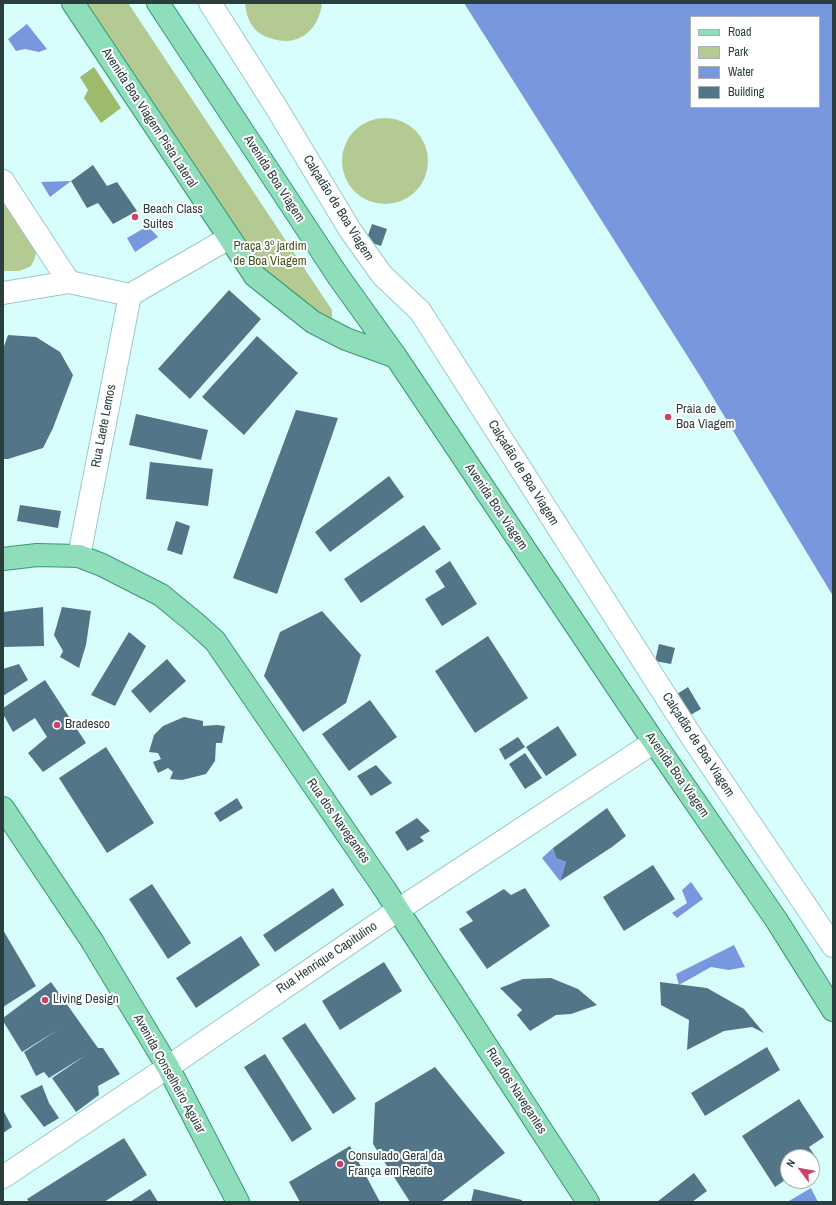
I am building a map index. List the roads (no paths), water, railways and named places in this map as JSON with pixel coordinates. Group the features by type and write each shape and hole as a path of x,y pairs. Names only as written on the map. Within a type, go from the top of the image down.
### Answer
{"main road":[{"name":"Avenida Boa Viagem Pista Lateral","path":"73,3 255,276 313,322 346,339 396,357"},
{"name":"Avenida Boa Viagem","path":"158,3 321,250 396,357 654,742 777,921 833,1010"},
{"name":"Rua dos Navegantes","path":"3,559 36,555 79,556 102,565 161,595 215,641 386,891 588,1202"},
{"name":"Avenida Conselheiro Aguiar","path":"3,808 92,941 168,1067 238,1202"}],"street":[{"name":"Calçadão de Boa Viagem","path":"210,3 276,107 350,230 382,275 420,311 693,739 833,946"},
{"path":"3,181 69,282"},
{"path":"3,293 69,282 130,295 229,238"},
{"name":"Rua Laete Lemos","path":"79,556 130,295"},
{"name":"Rua Henrique Capitulino","path":"3,1177 168,1067 398,910 654,742"}],"water":[{"path":"464,3 833,3 833,596 700,376"},
{"path":"27,24 47,49 39,52 25,49 16,51 8,39"},
{"path":"71,181 50,197 41,182"},
{"path":"148,226 158,237 135,252 127,238"},
{"path":"553,848 556,858 566,862 560,881 542,858"},
{"path":"691,882 703,899 677,918 672,913 687,903 682,890"},
{"path":"734,945 745,967 729,970 711,967 679,985 676,974"},
{"path":"812,1189 818,1202 790,1202 789,1201"}],"place":[{"name":"Beach Class Suites","path":"135,217"},
{"name":"Praia de Boa Viagem","path":"668,417"},
{"name":"Bradesco","path":"57,725"},
{"name":"Living Design","path":"45,1000"},
{"name":"Consulado Geral da França em Recife","path":"340,1164"}],"park label":[{"name":"Praça 3º jardim de Boa Viagem","path":"270,254"}]}
